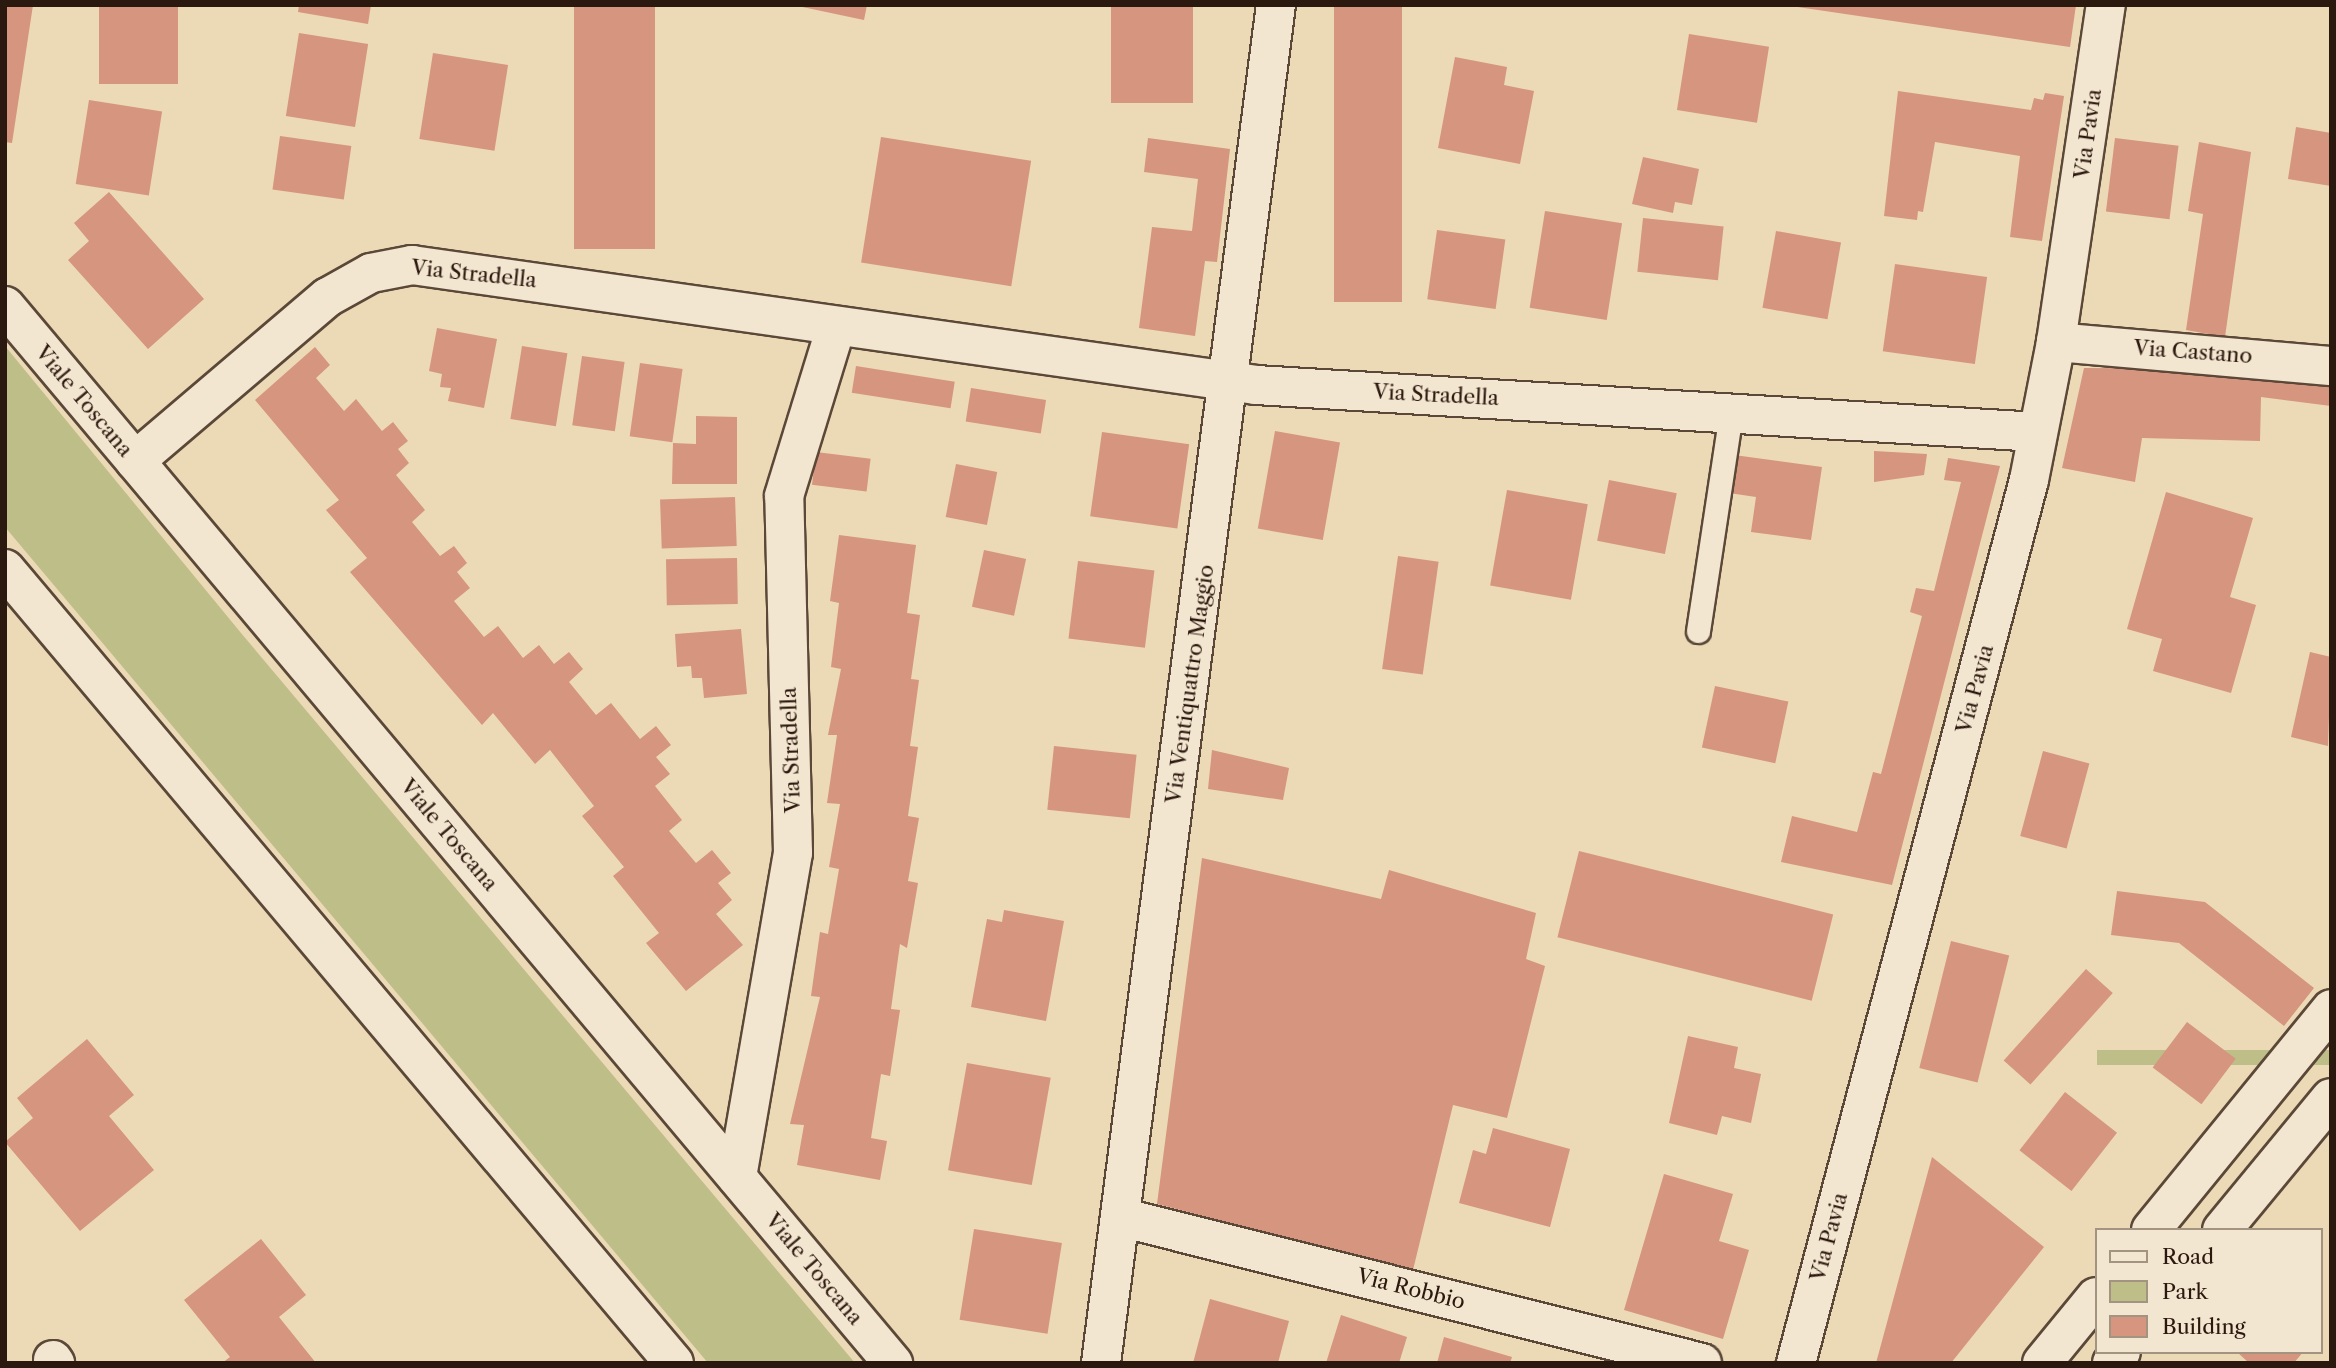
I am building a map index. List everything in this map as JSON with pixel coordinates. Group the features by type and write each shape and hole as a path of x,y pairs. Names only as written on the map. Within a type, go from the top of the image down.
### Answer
{"street":[{"name":"Via Ventiquattro Maggio","path":"1101,1363 1276,5"},
{"name":"Via Pavia","path":"1796,1363 2038,432 2056,342 2106,5"},
{"name":"Via Stradella","path":"135,461 328,297 386,269 446,267 836,327 1229,382 2038,432"},
{"name":"Viale Toscana","path":"5,306 893,1363"},
{"name":"Via Stradella","path":"737,1177 793,853 784,496 836,327"},
{"name":"Via Castano","path":"2056,342 2331,366"},
{"path":"5,569 674,1363"},
{"path":"2153,1228 2331,1009"},
{"path":"2224,1228 2331,1098"},
{"name":"Via Robbio","path":"1120,1217 1702,1363"},
{"path":"2042,1363 2094,1299"}],"lane":[{"path":"1698,631 1731,412"}],"green space":[{"path":"5,346 241,633 855,1363 708,1363 5,527"},
{"path":"2097,1050 2331,1050 2331,1065 2097,1065"}],"building":[{"path":"5,5 33,5 12,143 5,142"},
{"path":"99,5 178,5 178,84 99,84"},
{"path":"299,5 371,5 368,24 298,12"},
{"path":"574,5 655,5 655,249 574,249"},
{"path":"793,5 867,5 864,20"},
{"path":"1111,5 1193,5 1193,103 1111,103"},
{"path":"1334,5 1402,5 1402,302 1334,302"},
{"path":"1784,5 2076,5 2070,47"},
{"path":"299,33 368,44 355,127 286,116"},
{"path":"1689,34 1769,47 1757,123 1677,110"},
{"path":"433,53 508,65 494,151 419,139"},
{"path":"1455,57 1507,67 1504,85 1534,91 1520,164 1438,148"},
{"path":"1898,91 2031,110 2034,98 2043,100 2045,93 2064,96 2042,241 2010,237 2020,156 1935,142 1923,212 1918,211 1917,220 1884,216"},
{"path":"89,100 162,112 149,196 76,184"},
{"path":"2296,127 2331,133 2331,186 2288,179"},
{"path":"280,136 351,146 344,199 272,189"},
{"path":"881,137 1031,161 1011,286 861,262"},
{"path":"1148,138 1230,149 1217,262 1205,261 1195,336 1139,328 1152,227 1192,231 1198,179 1144,172"},
{"path":"2115,138 2179,146 2170,219 2106,211"},
{"path":"2199,142 2251,152 2225,337 2186,330 2203,214 2188,211"},
{"path":"1643,157 1699,169 1692,205 1675,202 1673,213 1632,204"},
{"path":"109,192 204,299 148,349 68,260 89,241 74,223"},
{"path":"1545,211 1622,223 1607,320 1530,308"},
{"path":"1643,218 1724,226 1718,280 1637,272"},
{"path":"1437,230 1505,240 1496,309 1427,299"},
{"path":"1776,231 1841,242 1827,319 1762,308"},
{"path":"1895,264 1987,277 1975,364 1883,351"},
{"path":"437,328 497,339 484,408 448,401 451,388 440,387 442,374 429,371"},
{"path":"522,346 567,353 556,426 510,419"},
{"path":"315,347 330,365 316,378 344,411 356,399 382,431 393,422 408,441 398,449 409,463 396,475 425,510 412,522 440,556 454,546 467,563 457,572 470,588 454,601 484,637 498,626 523,658 539,645 554,664 569,652 583,669 569,682 596,715 611,703 640,739 656,726 671,745 656,757 670,774 655,786 682,820 669,831 696,863 712,850 731,873 718,883 732,900 716,914 743,945 686,991 646,943 659,933 613,876 624,867 582,816 594,806 550,750 535,764 493,713 482,725 350,572 367,558 326,510 339,500 255,400"},
{"path":"582,356 625,362 615,431 572,425"},
{"path":"640,363 683,369 672,442 630,436"},
{"path":"856,366 955,382 951,408 852,393"},
{"path":"2084,368 2261,369 2331,379 2331,406 2261,397 2260,441 2142,438 2135,482 2062,468"},
{"path":"971,388 1046,400 1041,433 966,422"},
{"path":"696,416 737,417 737,484 672,484 673,443 696,444"},
{"path":"1275,431 1340,442 1323,540 1258,528"},
{"path":"1102,432 1189,444 1177,528 1090,516"},
{"path":"1874,451 1927,454 1924,475 1874,482"},
{"path":"816,452 871,459 867,491 812,485"},
{"path":"1734,455 1822,467 1811,540 1751,532 1756,497 1729,493"},
{"path":"1948,458 2000,466 1892,885 1781,862 1792,816 1857,832 1873,772 1881,774 1922,616 1910,612 1916,588 1934,591 1961,482 1944,480"},
{"path":"956,464 997,472 987,525 946,517"},
{"path":"1609,480 1677,493 1665,554 1597,541"},
{"path":"1507,490 1588,504 1571,600 1490,586"},
{"path":"2166,492 2253,518 2230,597 2256,605 2231,693 2153,671 2162,639 2127,629"},
{"path":"735,497 737,546 662,549 660,500"},
{"path":"839,535 916,545 907,613 920,615 911,679 919,680 910,746 918,747 908,816 919,818 908,881 918,883 907,948 900,944 891,1009 900,1010 890,1076 881,1074 871,1138 887,1141 880,1180 797,1165 804,1125 790,1124 820,997 811,996 820,932 828,934 839,869 829,867 840,804 827,803 837,735 828,735 841,669 831,667 839,603 830,601"},
{"path":"984,550 1026,559 1014,616 972,607"},
{"path":"1398,556 1439,562 1423,675 1382,669"},
{"path":"737,558 738,604 667,605 666,559"},
{"path":"1078,561 1154,570 1145,648 1068,638"},
{"path":"741,629 747,694 704,698 702,678 692,678 691,666 677,667 675,634"},
{"path":"2310,652 2331,657 2328,746 2291,737"},
{"path":"1715,686 1788,702 1775,763 1702,748"},
{"path":"1054,746 1137,755 1130,818 1047,810"},
{"path":"1212,750 1289,768 1283,800 1208,789"},
{"path":"2043,751 2089,763 2067,848 2020,836"},
{"path":"1579,851 1833,914 1812,1001 1557,937"},
{"path":"1202,858 1381,899 1389,870 1536,913 1526,959 1545,966 1507,1118 1453,1105 1413,1270 1157,1204"},
{"path":"2117,891 2205,902 2314,988 2284,1026 2179,943 2111,935"},
{"path":"1004,910 1064,921 1046,1021 971,1007 987,919 1002,922"},
{"path":"1951,941 2009,956 1978,1083 1919,1068"},
{"path":"2086,969 2113,993 2030,1084 2004,1060"},
{"path":"2187,1022 2236,1059 2201,1104 2153,1068"},
{"path":"1688,1036 1738,1047 1734,1068 1761,1074 1751,1123 1722,1116 1717,1135 1669,1123"},
{"path":"87,1039 134,1095 109,1116 154,1170 80,1231 5,1142 33,1118 17,1098"},
{"path":"967,1063 1051,1078 1032,1185 948,1170"},
{"path":"2065,1092 2117,1133 2071,1191 2019,1150"},
{"path":"1493,1128 1570,1149 1550,1227 1459,1203 1473,1150 1486,1154"},
{"path":"1932,1157 2044,1247 1951,1363 1876,1363"},
{"path":"1664,1174 1733,1194 1719,1241 1749,1250 1723,1339 1624,1310"},
{"path":"974,1229 1062,1243 1048,1334 960,1320"},
{"path":"261,1239 306,1295 279,1317 316,1363 222,1363 230,1357 184,1300"},
{"path":"1210,1299 1289,1321 1278,1363 1193,1363"},
{"path":"1341,1315 1407,1337 1399,1363 1326,1363"},
{"path":"1444,1337 1512,1357 1510,1363 1437,1363"},
{"path":"2239,1354 2301,1354 2294,1363 2249,1363"}]}
